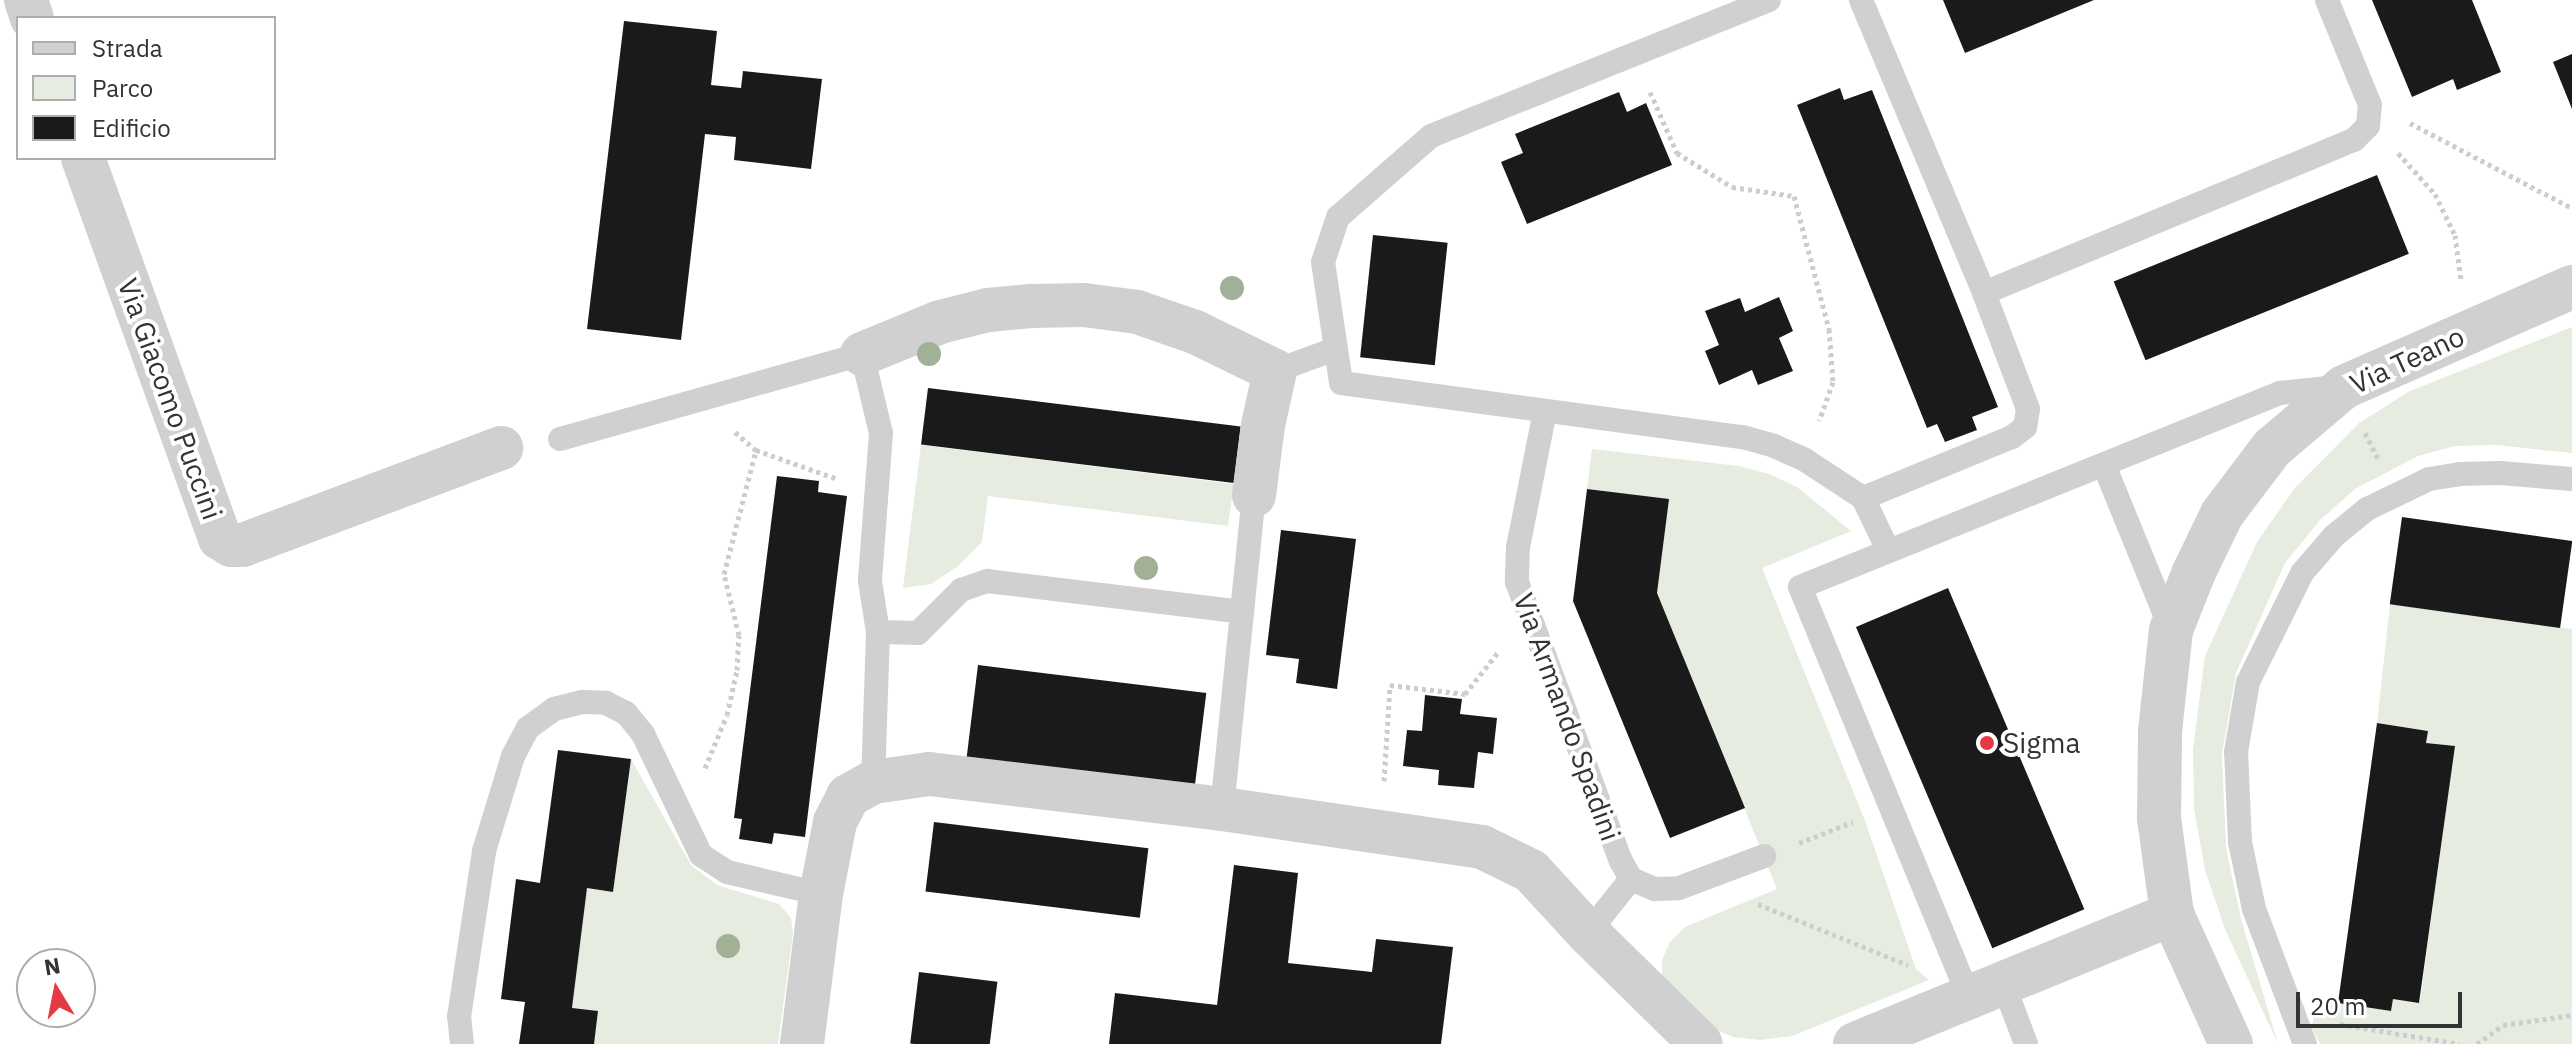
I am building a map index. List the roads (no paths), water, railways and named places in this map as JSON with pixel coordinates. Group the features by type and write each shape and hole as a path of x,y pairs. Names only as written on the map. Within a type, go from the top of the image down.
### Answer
{"street":[{"name":"Via Giacomo Puccini","path":"84,160 220,538 231,545 243,545 501,448"},
{"name":"Via Teano","path":"2171,630 2222,514 2272,448 2344,387 2572,287"},
{"path":"862,354 940,322 988,310 1084,305 1137,312 1166,322 1244,353 1275,371 1263,425 1254,495"},
{"path":"2171,630 2160,731 2159,818 2172,914 2231,1044"},
{"path":"802,1044 821,894 835,822 848,796 873,782 929,774 1222,809 1482,847 1531,871 1588,933 1701,1044"},
{"path":"1855,1044 2172,914"}],"lane":[{"path":"1769,0 1431,136 1338,217 1323,262 1341,383 1743,437 1805,460 1863,498 1888,550"},
{"path":"1861,0 1984,293 2028,409 2025,427 2012,437 1863,498"},
{"path":"1984,293 2354,140 2369,116 2327,0"},
{"path":"1275,371 1335,349"},
{"path":"560,439 862,354 881,433 870,581 878,632 873,782"},
{"path":"2026,1044 1986,990 1891,807 1800,587 2280,393 2344,387"},
{"name":"Via Armando Spadini","path":"1545,411 1518,547 1517,582 1527,616 1621,861 1631,879"},
{"path":"2104,465 2171,630"},
{"path":"2303,1039 2254,909 2240,842 2236,752 2248,682 2302,573 2334,536 2367,509 2429,479 2459,474 2500,473 2572,479"},
{"path":"1222,809 1254,495"},
{"path":"878,632 918,633 961,590 987,581 1242,612"},
{"path":"462,1044 459,1017 484,851 513,756 528,728 554,709 583,702 606,703 626,713 643,734 701,855 727,872 821,894"},
{"path":"1588,933 1631,879 1655,889 1679,888 1764,856"}],"place":[{"name":"Sigma","path":"1987,743"}]}
